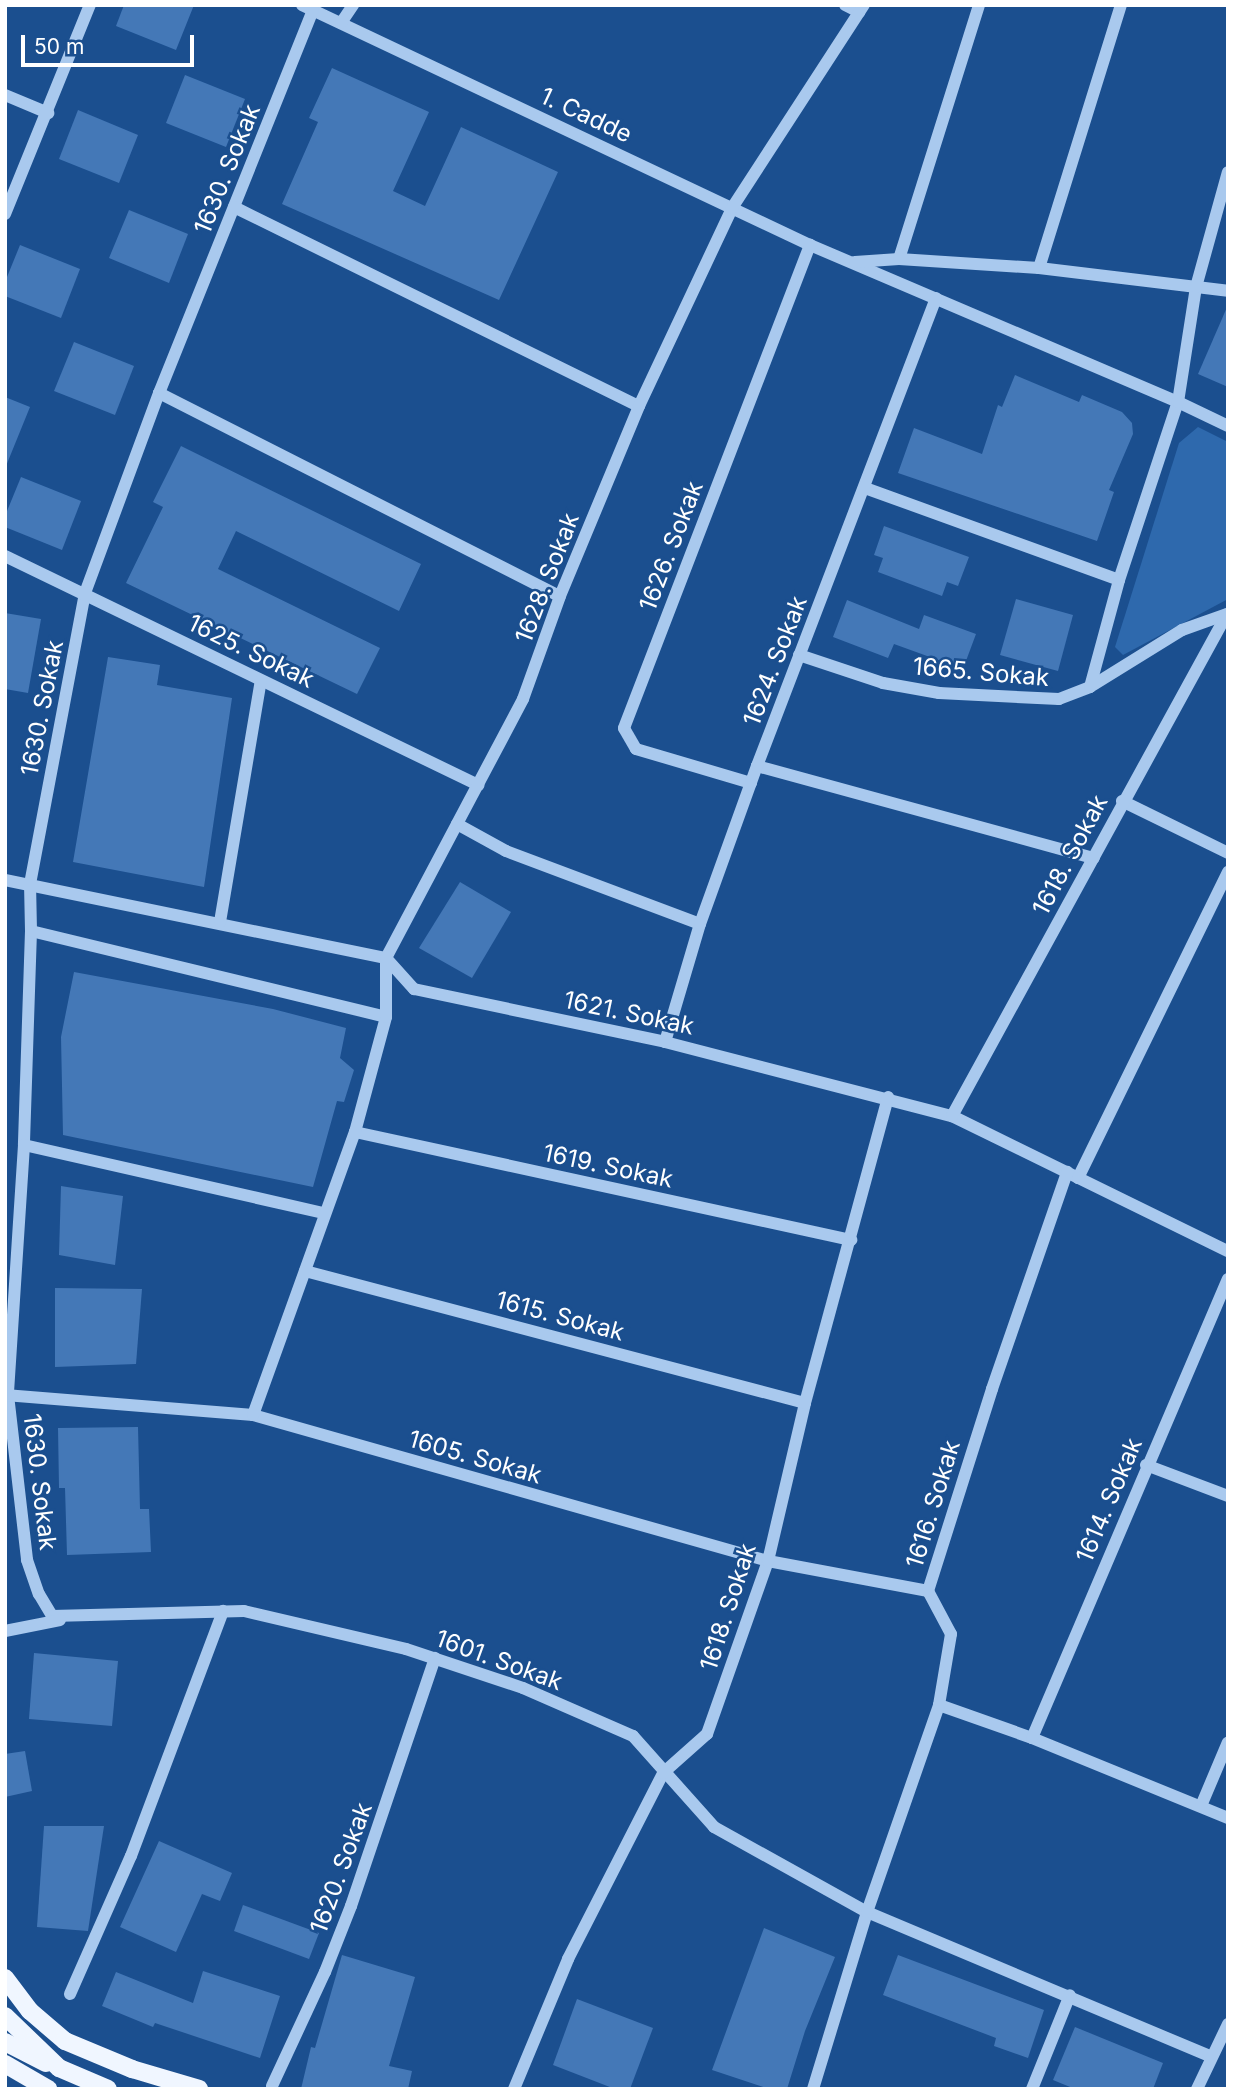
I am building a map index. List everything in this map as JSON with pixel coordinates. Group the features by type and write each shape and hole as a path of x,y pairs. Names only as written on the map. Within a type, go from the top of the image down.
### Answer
{"main road":[{"path":"5,1978 30,2011 65,2041 132,2069 200,2089"},
{"path":"5,2015 59,2068"},
{"path":"5,2042 108,2089"},
{"path":"5,2064 48,2089"}],"street":[{"path":"5,215 90,5"},
{"path":"341,23 353,5"},
{"path":"845,5 862,9"},
{"path":"899,259 979,5"},
{"path":"1039,268 1121,5"},
{"name":"1. Cadde","path":"308,8 810,245 1178,402 1228,426"},
{"name":"1630. Sokak","path":"52,1616 39,1594 27,1560 6,1395 24,1145 30,883 85,593 308,8"},
{"name":"1628. Sokak","path":"386,958 523,699 560,596 639,406 732,208 862,9"},
{"path":"5,95 48,113"},
{"path":"1090,687 1119,580 1178,402 1195,286 1228,172"},
{"path":"234,207 639,406"},
{"name":"1626. Sokak","path":"751,783 636,749 624,728 810,245"},
{"name":"1. Cadde","path":"853,262 899,259 1039,268 1228,291"},
{"name":"1624. Sokak","path":"665,1042 700,924 757,766 936,298"},
{"path":"159,393 560,596"},
{"path":"865,488 1119,580"},
{"name":"1625. Sokak","path":"5,556 478,785"},
{"name":"1665. Sokak","path":"799,655 883,684 939,693 1059,699 1090,687 1182,631 1227,614"},
{"name":"1618. Sokak","path":"952,1116 1227,614"},
{"path":"220,922 261,680"},
{"path":"757,766 1094,858"},
{"path":"1122,802 1228,853"},
{"path":"457,824 506,851 700,924"},
{"name":"1616. Sokak","path":"813,2089 867,1912 939,1705 951,1634 928,1591 992,1389 1073,1175 1228,872"},
{"path":"5,880 386,958 386,1017 355,1132 253,1415"},
{"path":"31,931 386,1017"},
{"name":"1621. Sokak","path":"386,958 414,989 665,1042 888,1097 952,1116 1228,1251"},
{"name":"1618. Sokak","path":"514,2089 568,1959 663,1773 707,1734 768,1562 805,1403 888,1097"},
{"name":"1619. Sokak","path":"355,1132 851,1240"},
{"path":"24,1145 324,1213"},
{"name":"1615. Sokak","path":"305,1271 805,1403"},
{"name":"1614. Sokak","path":"1032,1738 1146,1465 1228,1279"},
{"name":"1605. Sokak","path":"6,1395 253,1415 768,1562 928,1591"},
{"path":"1146,1465 1228,1496"},
{"path":"70,1994 131,1856 223,1611"},
{"name":"1601. Sokak","path":"52,1616 244,1611 435,1658 523,1688 633,1736 663,1773 714,1827 867,1912 1210,2056"},
{"path":"5,1631 81,1615"},
{"name":"1620. Sokak","path":"272,2086 325,1972 347,1917 435,1658"},
{"path":"939,1705 1032,1738 1228,1818"},
{"path":"1201,1806 1228,1742"},
{"path":"1032,2089 1070,1995"},
{"path":"1197,2089 1210,2056 1228,2024"}],"shaded area":[{"path":"1198,427 1228,442 1228,599 1123,655 1115,647 1179,443"}],"building":[{"path":"124,5 194,5 176,50 116,26"},
{"path":"332,68 429,112 393,191 425,206 461,127 558,172 499,300 282,204 318,122 309,118"},
{"path":"185,75 245,99 226,147 166,123"},
{"path":"78,110 138,135 119,183 59,159"},
{"path":"129,210 188,234 169,283 109,258"},
{"path":"20,245 80,269 61,318 5,296 5,282"},
{"path":"1228,305 1228,387 1198,374"},
{"path":"74,342 134,366 115,415 54,391"},
{"path":"1015,375 1079,402 1082,395 1122,412 1132,423 1133,434 1109,490 1114,492 1097,541 898,473 914,428 982,454 998,405 1002,407"},
{"path":"5,397 30,407 6,466 5,466"},
{"path":"181,446 421,564 399,611 236,531 218,569 380,648 357,694 126,583 163,507 153,502"},
{"path":"21,477 81,501 62,550 5,527 5,516"},
{"path":"884,526 969,557 958,586 947,582 942,596 878,572 883,558 874,555"},
{"path":"1016,599 1073,615 1058,671 1000,655"},
{"path":"847,600 919,629 924,615 976,634 963,669 894,644 888,658 833,637"},
{"path":"5,613 41,619 28,693 5,689"},
{"path":"108,657 160,665 157,685 232,698 204,887 73,862"},
{"path":"460,882 511,912 472,978 419,948"},
{"path":"74,972 273,1009 346,1028 340,1058 354,1070 344,1102 337,1101 313,1187 63,1135 61,1037"},
{"path":"61,1186 123,1196 115,1265 59,1255"},
{"path":"55,1288 142,1289 136,1364 55,1367"},
{"path":"138,1427 140,1509 149,1509 151,1552 67,1555 65,1488 59,1488 58,1428"},
{"path":"34,1653 118,1661 112,1726 29,1719"},
{"path":"25,1751 32,1791 5,1797 5,1754"},
{"path":"44,1826 104,1826 88,1931 37,1927"},
{"path":"159,1841 232,1873 220,1901 202,1894 176,1952 120,1927"},
{"path":"243,1905 319,1933 309,1959 234,1931"},
{"path":"764,1928 835,1957 805,2031 787,2089 769,2089 712,2070"},
{"path":"342,1955 415,1977 389,2066 412,2071 408,2089 301,2089 311,2047 315,2048"},
{"path":"898,1955 1044,2010 1028,2058 994,2046 996,2038 883,1995"},
{"path":"203,1971 280,1996 260,2058 155,2023 153,2027 102,2006 116,1972 193,2003"},
{"path":"577,1999 653,2028 630,2089 615,2089 553,2065"},
{"path":"1075,2027 1163,2063 1153,2089 1075,2089 1053,2080"}]}
